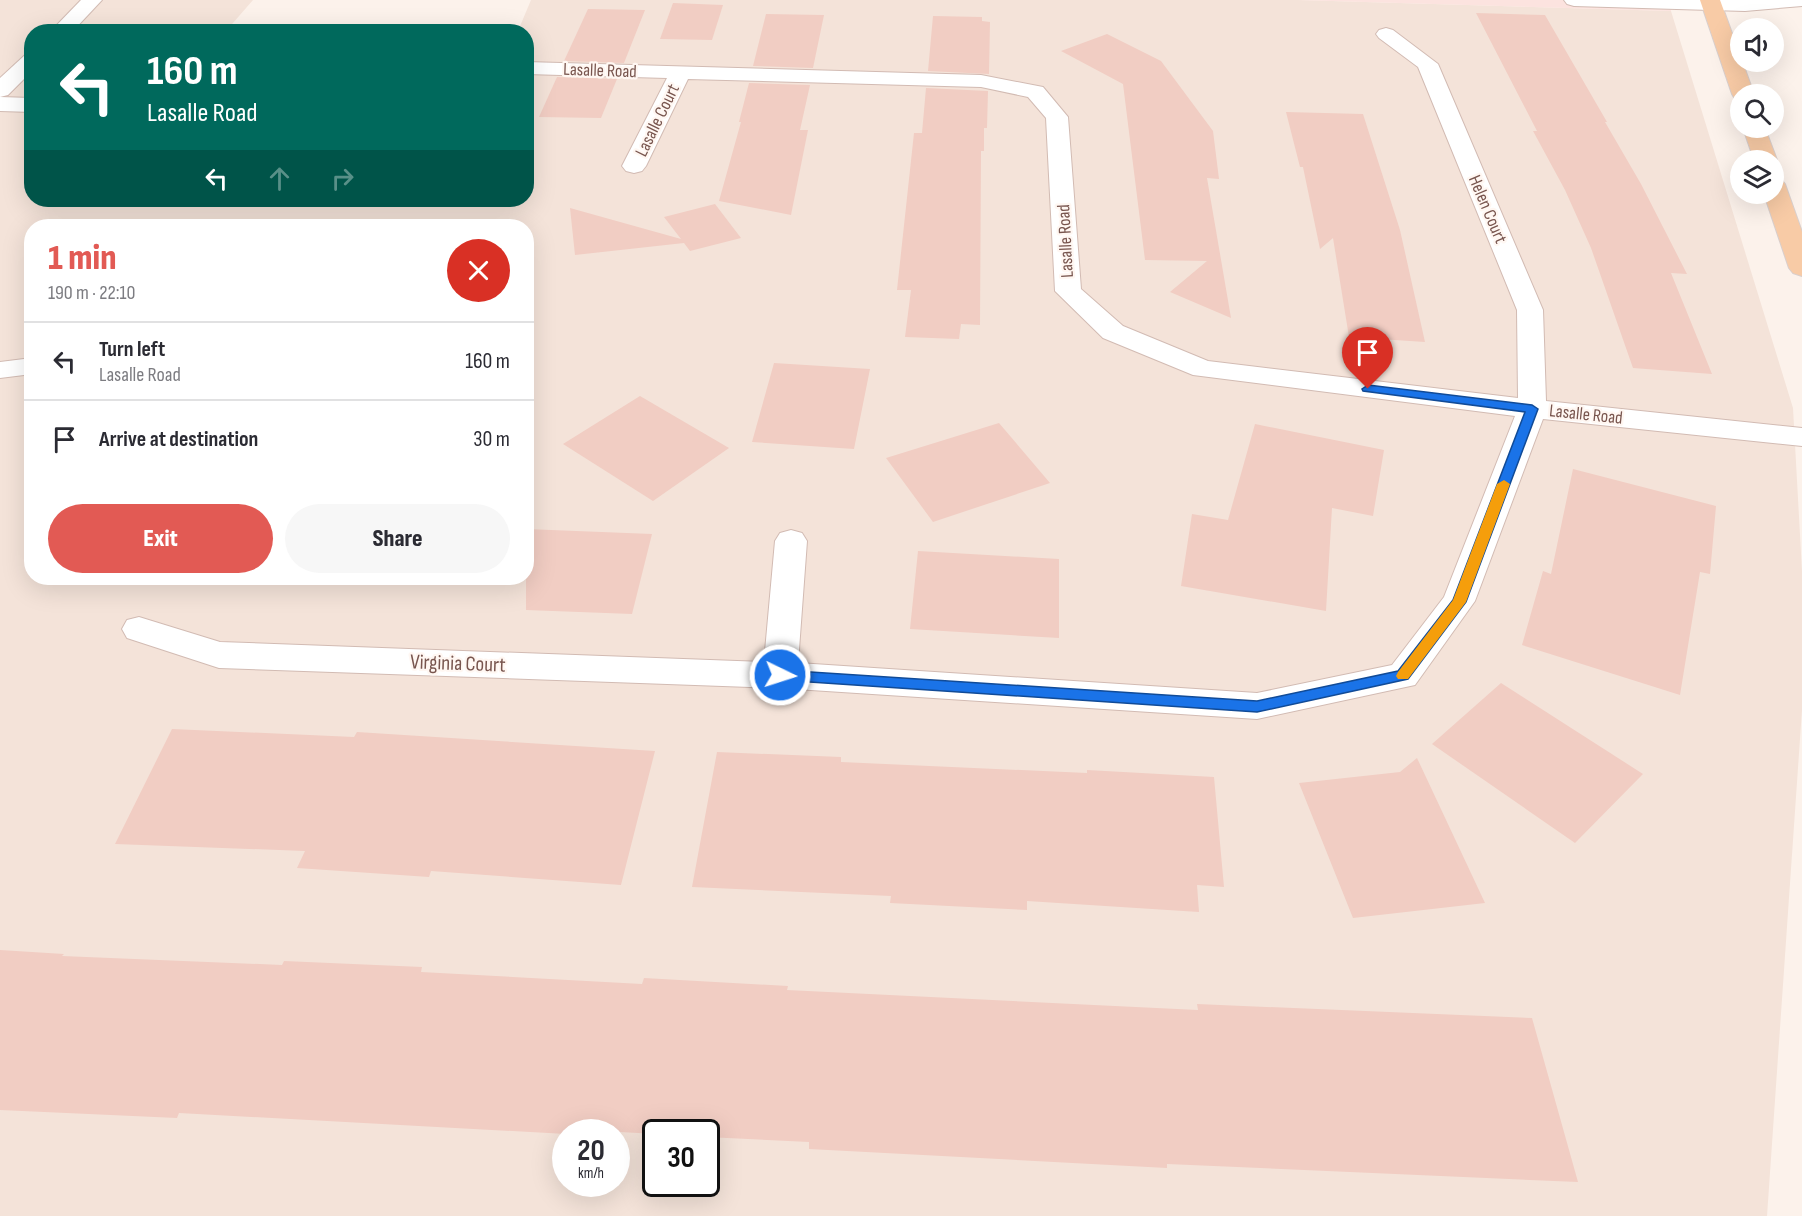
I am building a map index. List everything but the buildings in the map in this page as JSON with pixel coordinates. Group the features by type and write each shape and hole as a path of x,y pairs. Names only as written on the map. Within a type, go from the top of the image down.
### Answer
{"main road":[{"path":"1711,2 1740,84"},
{"path":"1780,204 1802,268"}],"street":[{"path":"68,24 92,0"},
{"path":"1574,0 1773,4 1802,0"},
{"name":"Helen Court","path":"1386,34 1427,64 1530,310 1532,409"},
{"path":"0,90 24,67"},
{"name":"Lasalle Road","path":"534,68 981,81 1035,92 1057,117 1068,291 1113,332 1203,369 1532,409 1802,438"},
{"name":"Lasalle Court","path":"634,166 680,73"},
{"path":"0,104 24,105"},
{"path":"0,370 24,367"},
{"name":"Virginia Court","path":"139,629 219,655 780,675 1257,706 1403,676 1459,602 1532,409"},
{"path":"780,675 791,541"}],"shaded area":[{"path":"0,0 253,0 232,24 24,24 24,207 534,207 534,24 521,24 531,0 1298,0 1671,11 1793,408 1802,571 1802,710 1767,1216 0,1216"},
{"path":"1298,0 1669,0 1671,11"}],"slow traffic":[{"path":"1403,676 1459,602 1504,484"}],"route":[{"path":"780,675 1257,706 1403,676 1459,602 1532,409 1368,389"}]}
